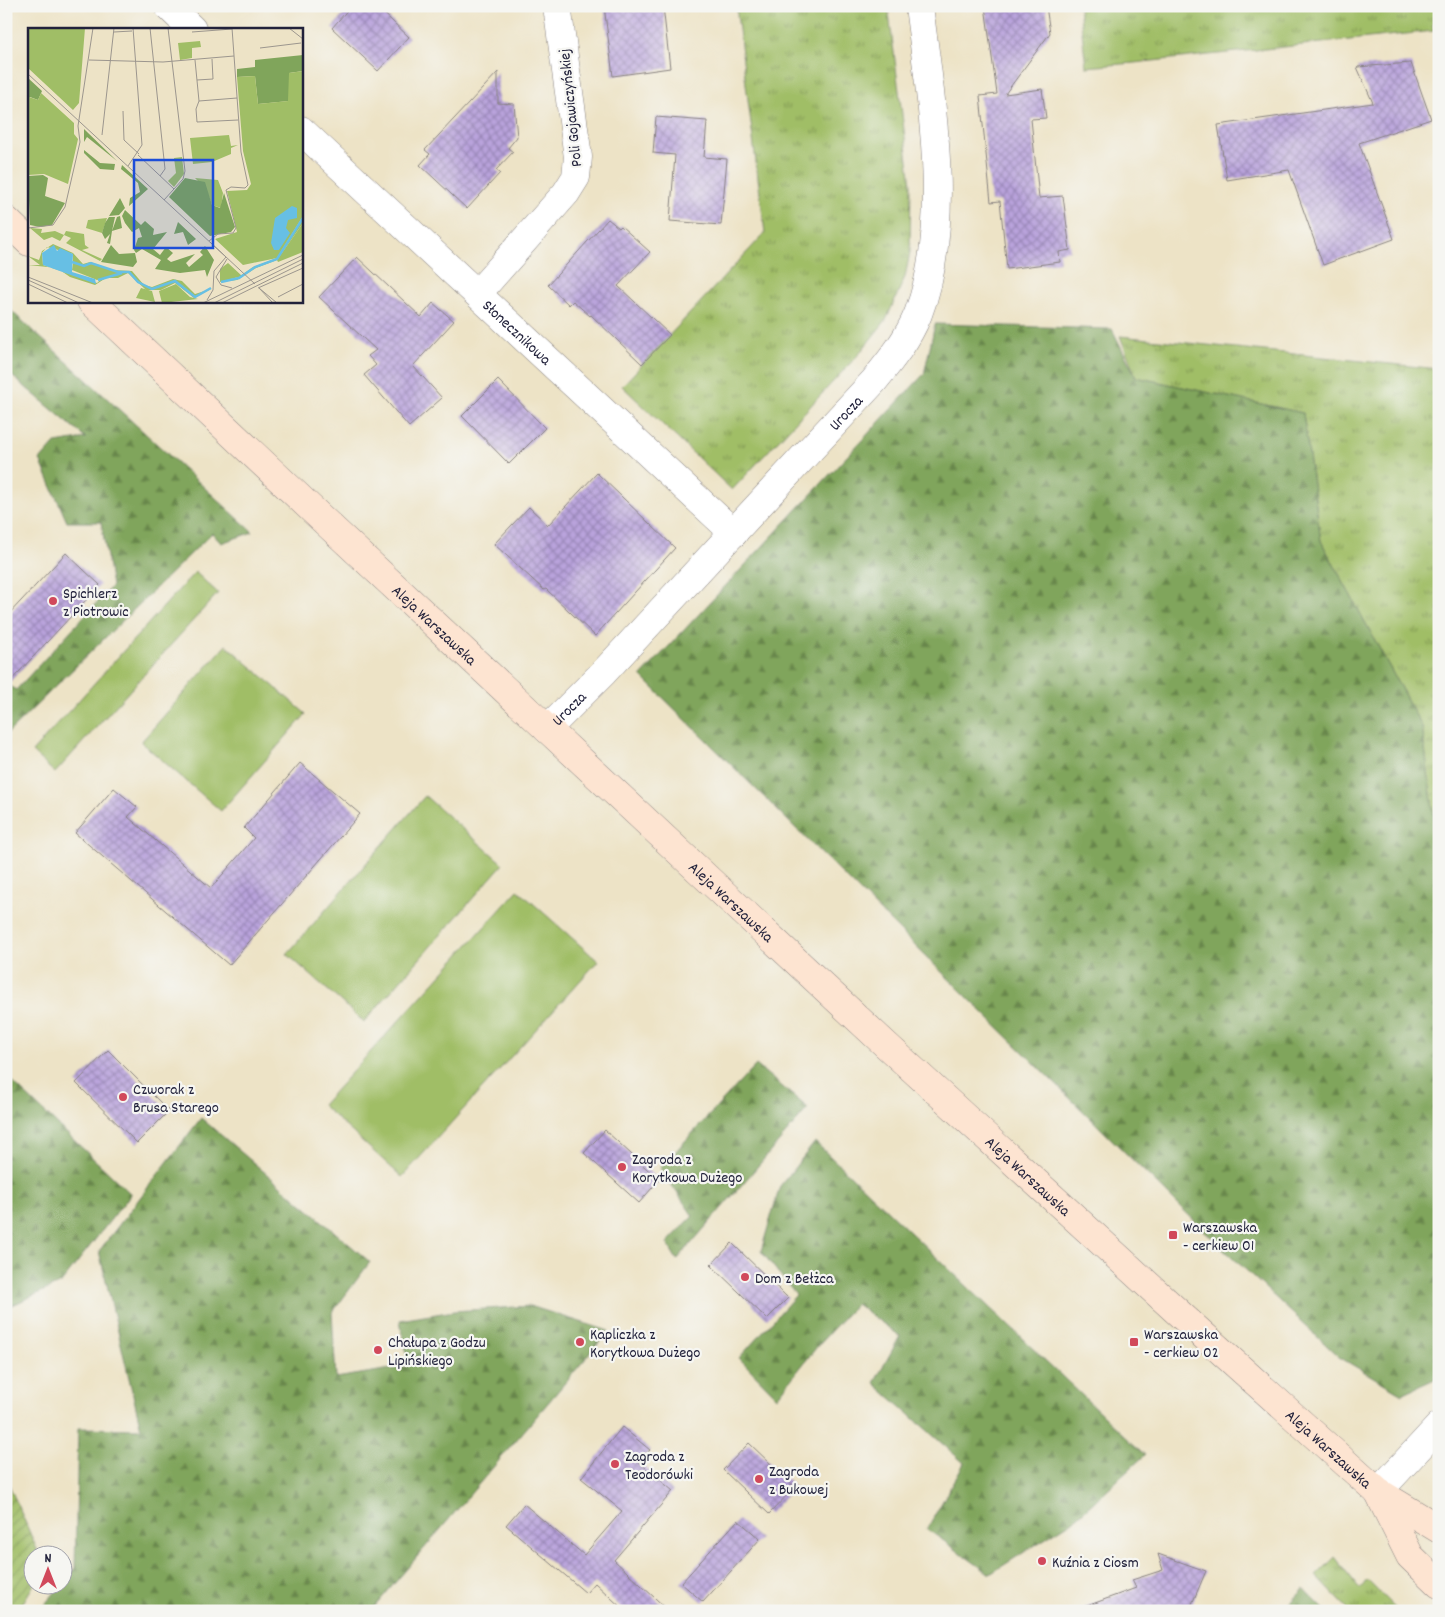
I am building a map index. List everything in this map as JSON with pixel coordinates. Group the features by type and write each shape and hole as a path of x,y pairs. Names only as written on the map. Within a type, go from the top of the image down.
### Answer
{"street":[{"path":"168,6 191,28"},
{"name":"Poli Gojawiczyńskiej","path":"478,293 566,193 576,177 578,157 557,6"},
{"name":"Urocza","path":"547,728 604,672 874,381 901,348 918,316 929,283 935,243 936,205 933,116 919,6"},
{"name":"Słonecznikowa","path":"302,131 734,533"},
{"path":"6,220 28,241"},
{"name":"Aleja Warszawska","path":"92,302 920,1076 1175,1310 1378,1492 1439,1529"},
{"path":"1378,1492 1439,1426"},
{"name":"Aleja Warszawska","path":"1378,1492 1410,1556 1439,1584"}],"green space":[{"path":"736,6 888,6 911,184 910,252 905,277 886,320 858,355 732,490 622,386 765,233"},
{"path":"1079,6 1439,6 1439,23 1432,24 1434,31 1086,67"},
{"path":"6,306 253,532 221,543 212,533 6,735 6,683 16,690 112,586 101,522 67,522 40,460 55,443 86,438 6,371"},
{"path":"935,324 1112,329 1136,377 1303,413 1321,541 1422,727 1435,824 1439,825 1439,1377 1402,1394 1339,1357 1216,1242 641,676 924,374"},
{"path":"1120,336 1439,369 1439,825 1435,824 1422,727 1321,541 1303,413 1136,377"},
{"path":"195,572 218,593 55,773 32,752"},
{"path":"226,645 306,714 221,811 141,742"},
{"path":"425,796 503,864 364,1022 287,954"},
{"path":"518,890 598,961 402,1177 322,1105"},
{"path":"756,1065 808,1108 677,1260 667,1243 693,1216 660,1168"},
{"path":"6,1076 131,1194 61,1283 6,1308"},
{"path":"201,1118 370,1262 332,1313 336,1378 409,1366 400,1320 454,1311 530,1306 609,1331 371,1611 39,1611 54,1594 72,1594 72,1572 75,1569 78,1428 141,1429 99,1251"},
{"path":"815,1142 1145,1455 1073,1521 990,1574 927,1529 964,1463 874,1383 900,1336 856,1304 820,1343 777,1397 739,1358 796,1295 761,1251 780,1186"},
{"path":"6,1478 35,1544 22,1544 22,1594 28,1594 18,1611 6,1611"},
{"path":"1335,1557 1360,1589 1367,1580 1398,1611 1350,1611 1316,1576"},
{"path":"1304,1589 1326,1611 1283,1611"}],"building":[{"path":"351,6 376,6 409,37 378,71 332,28"},
{"path":"604,6 663,6 670,68 613,76"},
{"path":"985,6 1046,6 1050,33 1005,94 1042,89 1046,118 1031,119 1039,198 1063,196 1070,250 1059,252 1060,262 1007,269 1000,201 991,202 980,96 997,94"},
{"path":"1411,63 1431,119 1359,143 1394,239 1323,265 1289,170 1227,180 1218,125 1373,103 1357,67"},
{"path":"498,72 498,103 514,104 517,137 508,148 513,152 496,170 500,173 467,209 420,165 430,154 425,150"},
{"path":"656,117 707,121 704,157 727,159 721,225 670,221 675,155 653,153"},
{"path":"608,219 619,228 621,226 650,252 618,286 670,335 642,364 591,315 573,301 569,305 548,285"},
{"path":"357,257 421,317 433,303 454,321 413,366 442,398 409,427 364,375 376,365 368,356 376,350 319,297"},
{"path":"498,380 545,428 509,464 462,416"},
{"path":"597,473 675,548 595,636 546,589 544,590 494,544 529,507 548,525"},
{"name":"Spichlerz z Piotrowic","path":"66,553 100,585 6,686 6,617"},
{"path":"300,763 360,814 229,965 75,833 114,788 137,807 128,817 211,888 254,838 244,828"},
{"name":"Czworak z Brusa Starego","path":"108,1050 169,1111 137,1143 76,1083"},
{"name":"Zagroda z Korytkowa Dużego","path":"605,1130 659,1180 639,1203 584,1153"},
{"name":"Dom z Bełżca","path":"732,1243 788,1298 767,1319 711,1265"},
{"path":"622,1427 650,1450 639,1462 673,1491 614,1560 669,1611 625,1611 595,1583 586,1593 506,1525 524,1504 584,1555 622,1511 581,1478"},
{"name":"Zagroda z Bukowej","path":"749,1443 795,1487 769,1514 723,1470"},
{"path":"738,1520 760,1539 703,1602 681,1583"},
{"path":"1158,1554 1206,1571 1189,1611 1084,1611 1084,1607 1136,1588 1132,1580 1163,1570"}],"place":[{"name":"Spichlerz z Piotrowic","path":"53,601"},
{"name":"Czworak z Brusa Starego","path":"123,1097"},
{"name":"Zagroda z Korytkowa Dużego","path":"622,1167"},
{"name":"Warszawska - cerkiew 01","path":"1173,1235"},
{"name":"Dom z Bełżca","path":"745,1277"},
{"name":"Kapliczka z Korytkowa Dużego","path":"580,1342"},
{"name":"Warszawska - cerkiew 02","path":"1134,1342"},
{"name":"Chałupa z Godzu Lipińskiego","path":"378,1350"},
{"name":"Zagroda z Teodorówki","path":"615,1464"},
{"name":"Zagroda z Bukowej","path":"759,1479"},
{"name":"Kuźnia z Ciosm","path":"1042,1561"}]}
